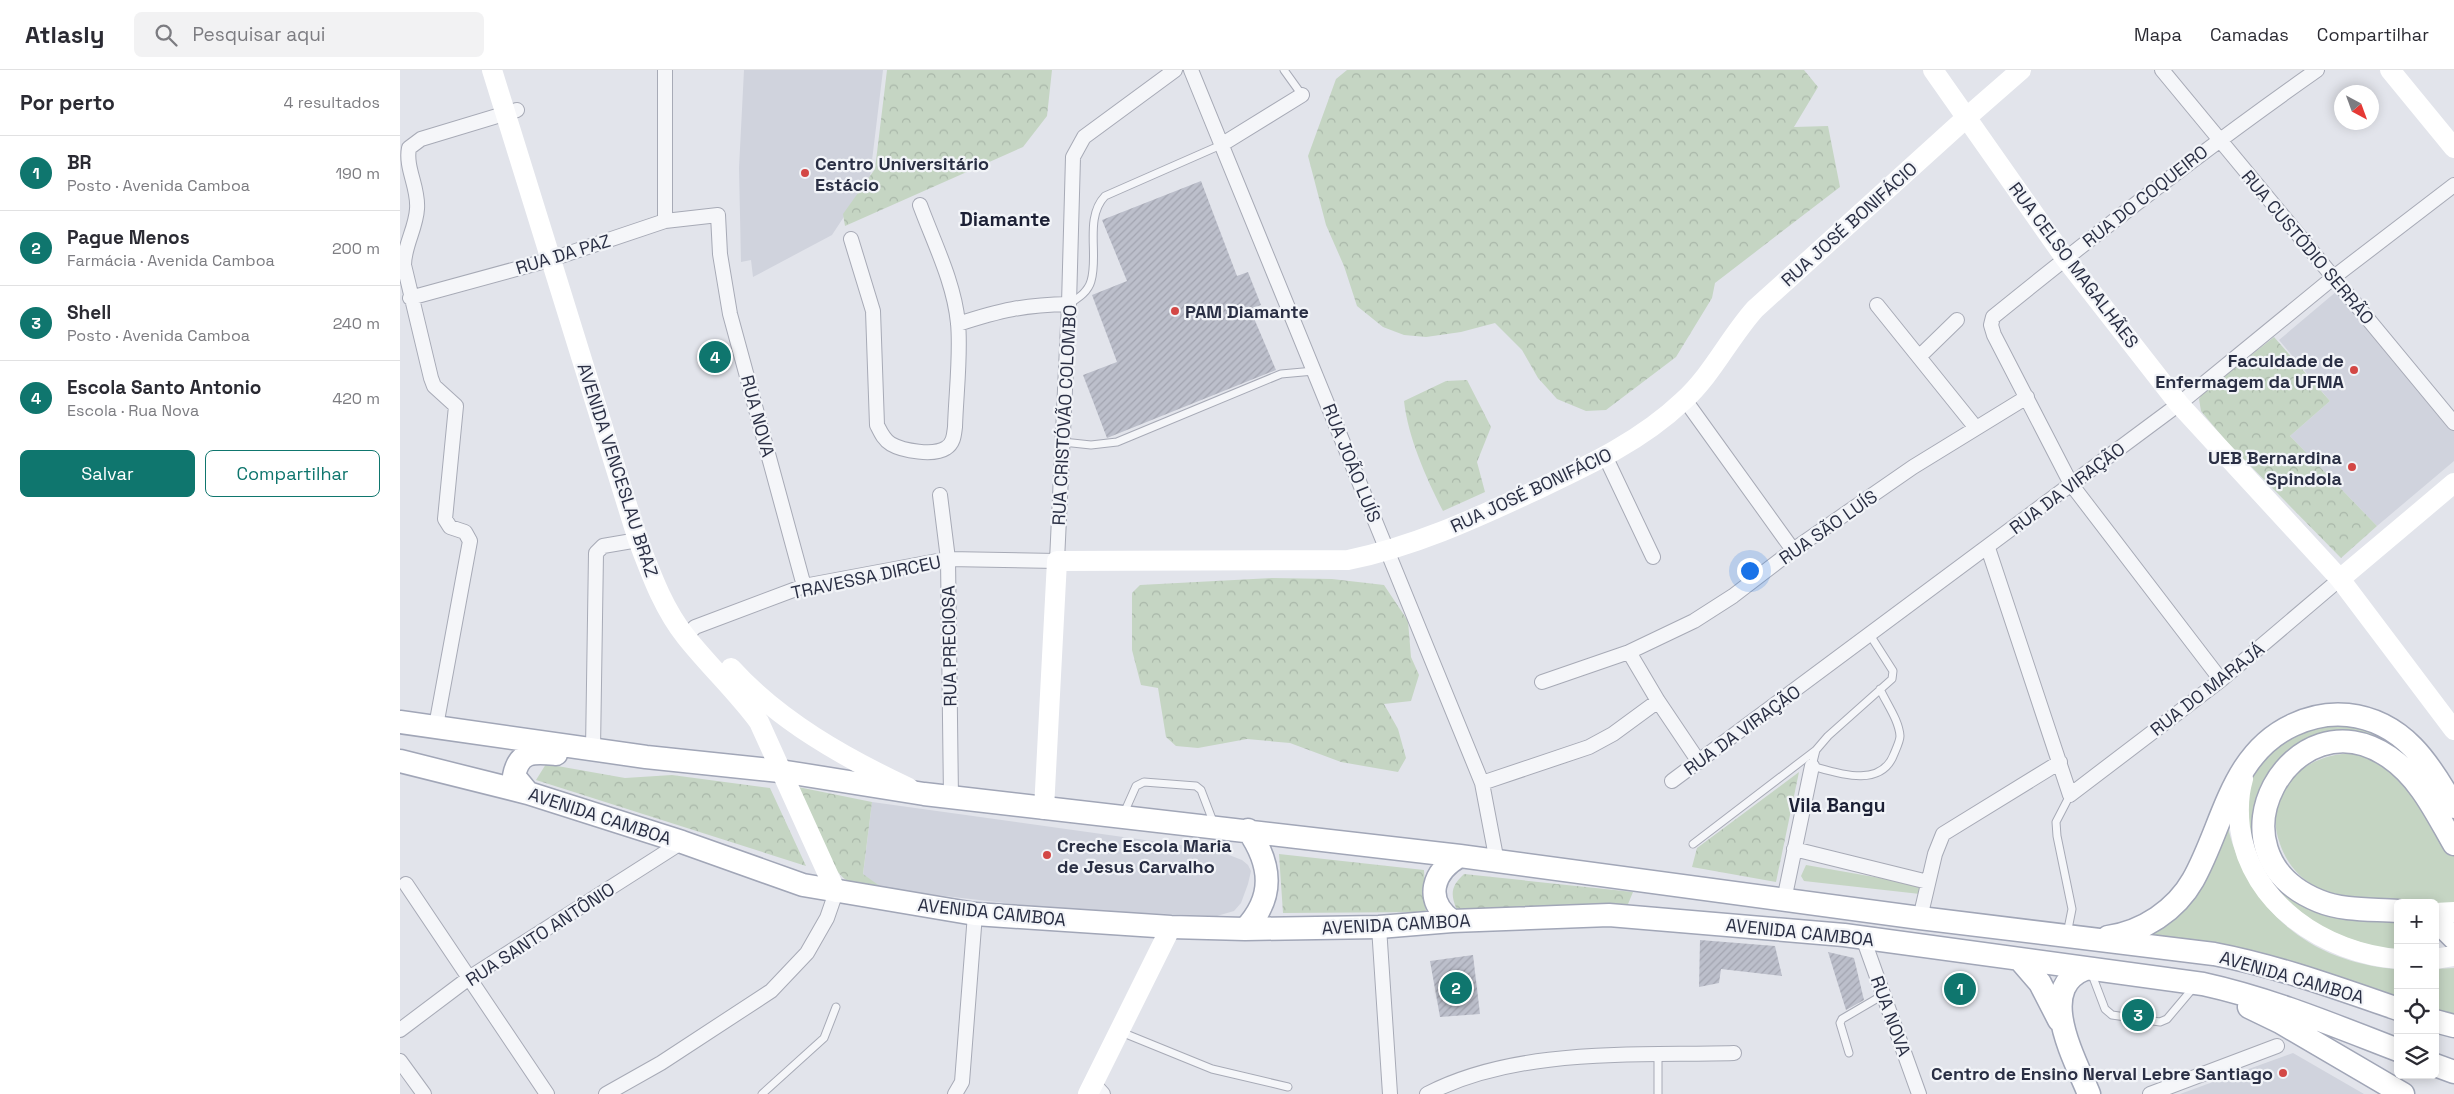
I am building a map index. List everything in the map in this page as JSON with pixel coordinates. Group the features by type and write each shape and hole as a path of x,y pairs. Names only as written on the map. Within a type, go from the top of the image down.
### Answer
{"main road":[{"name":"AVENIDA VENCESLAU BRAZ","path":"492,70 510,112 556,258 649,534 690,632 759,722 836,892"},
{"name":"AVENIDA VENCESLAU BRAZ","path":"505,70 510,112"},
{"name":"RUA CELSO MAGALHÃES","path":"1933,70 2065,258 2179,404 2340,578 2454,730"},
{"name":"RUA JOSÉ BONIFÁCIO","path":"1057,561 1270,560 1326,562 1348,560 1388,552 1476,518 1606,458 1670,413 1685,400 1732,336 1756,309 2021,70"},
{"path":"2390,70 2454,148"},
{"name":"AVENIDA VENCESLAU BRAZ","path":"556,258 638,540 655,584 669,612 760,697 806,732 867,768 924,794"},
{"path":"2340,578 2454,483"},
{"name":"RUA CRISTÓVÃO COLOMBO","path":"1044,809 1057,561"},
{"path":"2094,938 2135,930 2159,917 2178,900 2194,878 2230,794 2252,757 2274,736 2299,722 2328,715 2355,716 2391,729 2414,747 2431,767 2454,807"},
{"name":"AVENIDA CAMBOA","path":"400,722 646,757 780,771 951,798 1248,830 1460,856 1920,918 2214,954 2252,961 2394,1008"},
{"path":"2394,911 2327,904 2302,893 2287,880 2272,858 2265,842 2263,826 2268,795 2282,771 2308,752 2329,743 2348,742 2380,751 2397,763 2415,780 2454,844"},
{"path":"528,793 514,776 516,766 523,756 535,752 611,761 646,757"},
{"path":"2252,757 2241,784 2238,812 2244,848 2262,884 2290,916 2314,934 2353,951 2394,958"},
{"name":"AVENIDA CAMBOA","path":"400,761 528,793 682,842 803,885 975,914 1171,928 1245,929 1379,926 1452,921 1609,915 1862,938 2200,984 2246,994 2288,1007 2394,1048"},
{"path":"1245,929 1260,908 1266,894 1267,879 1261,851 1248,830"},
{"path":"1452,921 1438,905 1435,885 1439,872 1448,863 1460,856"},
{"path":"2439,913 2454,912"},
{"path":"2439,923 2454,938"},
{"path":"1095,1091 1120,1032 1171,928"},
{"path":"2439,958 2454,956"},
{"path":"2021,961 2040,982 2066,1034"},
{"path":"2088,969 2073,975 2061,991 2060,1008 2066,1034 2089,1094"},
{"path":"2200,984 2280,1022 2403,1094"},
{"path":"2439,1022 2454,1026"},
{"path":"2076,1063 2083,1094"},
{"path":"2439,1066 2454,1072"}],"street":[{"path":"665,70 665,221"},
{"name":"RUA CRISTÓVÃO COLOMBO","path":"1057,561 1069,304 1072,167 1076,147 1084,137 1175,70"},
{"name":"RUA JOÃO LUÍS","path":"1192,70 1482,783 1497,862"},
{"name":"RUA CUSTÓDIO SERRÃO","path":"2162,70 2454,423"},
{"name":"RUA DO COQUEIRO","path":"2027,397 1994,335 1991,325 1993,316 2218,140 2317,70"},
{"path":"1221,145 1302,95"},
{"path":"436,726 470,541 465,532 450,527 445,520 457,413 454,402 434,386 430,378 410,298 404,254 417,211 418,197 408,156 409,148 421,139 510,112"},
{"name":"RUA DA VIRAÇÃO","path":"1672,781 1988,548 2179,404 2334,277 2454,185"},
{"path":"851,238 873,311 877,425 882,436 891,444 902,449 935,452 946,448 953,440 958,324 947,278 920,206"},
{"name":"RUA DA PAZ","path":"410,298 556,258 665,221 718,215"},
{"name":"RUA NOVA","path":"718,215 720,254 730,314 804,586"},
{"path":"958,324 1000,310 1031,304 1069,304"},
{"path":"1877,305 1920,356 1976,428"},
{"path":"1920,356 1957,320"},
{"path":"2027,397 2071,484 2221,680"},
{"name":"RUA SÃO LUÍS","path":"1542,682 1629,652 1694,621 1733,596 1794,550 1913,467 2027,397"},
{"path":"1685,400 1794,550"},
{"path":"1606,458 1653,557"},
{"name":"RUA PRECIOSA","path":"940,495 948,559 951,798"},
{"path":"592,749 596,553 603,546 638,540"},
{"path":"1988,548 2070,795"},
{"name":"TRAVESSA DIRCEU","path":"690,632 804,586 948,559 1057,561"},
{"name":"RUA DO MARAJÁ","path":"2070,795 2221,680 2340,578"},
{"path":"1629,652 1658,701 1699,762"},
{"path":"1482,783 1588,747 1613,734 1658,701"},
{"path":"1920,918 1935,854 1944,834 2060,762"},
{"path":"1784,900 1812,766"},
{"name":"RUA SANTO ANTÔNIO","path":"400,1030 470,978 682,842"},
{"path":"1794,850 1928,882"},
{"path":"406,884 547,1094"},
{"path":"606,1094 692,1044 771,991 808,953 827,918 836,892"},
{"path":"955,1094 962,1082 975,914"},
{"path":"1379,926 1390,1094"},
{"name":"RUA NOVA","path":"1862,938 1918,1094"},
{"path":"2150,1094 2277,1046"},
{"path":"1427,1094 1469,1076 1504,1065 1588,1057 1734,1053"},
{"path":"400,1061 424,1094"}],"lane":[{"path":"1284,70 1302,95"},
{"path":"1069,304 1086,290 1091,281 1095,216 1099,203 1105,196 1221,145"},
{"path":"1063,442 1091,445 1118,442 1281,374 1314,371"},
{"path":"1693,844 1816,750 1828,736 1892,678 1894,671 1870,635"},
{"path":"1816,750 1812,766 1848,776 1864,776 1879,772 1892,760 1900,737 1896,723 1880,689"},
{"path":"1122,817 1136,786 1144,782 1196,786 1201,790 1215,827"},
{"path":"2067,936 2072,909 2057,836 2056,822 2070,795"},
{"path":"2088,969 2105,1009 2112,1015 2160,1022 2167,1019 2200,984"},
{"path":"1849,1053 1840,1024 1842,1019 1883,995"},
{"path":"762,1094 824,1038 836,1007"},
{"path":"1120,1032 1212,1069 1288,1087"},
{"path":"1658,1055 1658,1094"}],"shaded area":[{"name":"Centro Universitário Estácio","path":"744,70 883,70 870,177 832,235 753,277 751,260 741,262 739,168"},
{"name":"Faculdade de Enfermagem da UFMA","path":"2337,291 2454,429 2454,461 2377,526 2290,436 2330,401 2279,340"},
{"name":"Creche Escola Maria de Jesus Carvalho","path":"872,802 1216,850 1242,860 1251,871 1241,903 1234,911 1217,916 1066,910 884,889 863,875"},
{"name":"Centro de Ensino Nerval Lebre Santiago","path":"2293,1053 2364,1094 2180,1094"}],"green space":[{"path":"887,70 1052,70 1047,116 1023,147 845,226 843,214 875,169"},
{"path":"1347,70 1804,70 1818,87 1794,127 1828,126 1840,187 1715,283 1712,298 1676,357 1606,410 1586,411 1557,399 1538,378 1522,350 1495,323 1461,332 1426,337 1404,335 1383,327 1357,306 1344,266 1326,225 1308,156 1336,79"},
{"path":"2274,337 2330,401 2290,436 2377,526 2341,558 2226,441 2201,411 2199,399 2203,393"},
{"path":"1467,380 1491,427 1477,462 1485,492 1443,511 1430,485 1409,429 1404,401 1446,381"},
{"path":"1272,578 1332,579 1384,585 1408,621 1411,657 1419,675 1411,701 1384,704 1398,729 1406,758 1398,772 1341,762 1290,743 1247,739 1198,748 1176,746 1166,737 1158,688 1141,685 1132,650 1132,593 1140,585"},
{"path":"2346,724 2378,733 2372,739 2290,750 2265,781 2274,875 2394,920 2394,950 2352,940 2324,927 2298,910 2278,891 2267,877 2255,853 2247,805 2247,793 2252,773 2271,751 2297,732 2311,728"},
{"path":"2354,753 2379,759 2416,793 2454,856 2454,903 2439,905 2439,899 2394,899 2394,901 2340,895 2316,887 2299,874 2290,863 2280,844 2276,825 2276,808 2282,792 2291,779 2303,768 2318,760 2335,755"},
{"path":"546,764 625,778 672,775 770,788 806,866 536,780"},
{"path":"1799,772 1776,882 1692,867 1697,848"},
{"path":"798,787 872,802 863,874 884,889 853,884 843,878 834,868 819,841"},
{"path":"2227,824 2236,855 2250,882 2267,906 2287,926 2310,943 2337,956 2366,965 2394,968 2394,1000 2139,936"},
{"path":"1279,854 1424,870 1426,912 1283,913"},
{"path":"1806,865 1920,885 1922,888 1920,894 1804,881 1801,876"},
{"path":"1464,874 1633,892 1626,909 1457,910 1453,899 1453,890 1456,882"},
{"path":"2454,968 2454,1017 2439,1014 2439,969"}],"building":[{"name":"PAM Diamante","path":"1201,181 1237,276 1248,272 1261,305 1250,309 1276,370 1107,438 1083,375 1117,362 1092,295 1127,281 1102,220"},
{"path":"1700,940 1775,946 1782,976 1721,969 1719,983 1699,987"},
{"path":"1828,952 1854,958 1864,1000 1846,1010"},
{"path":"1473,955 1480,1014 1440,1017 1430,961"}],"place":[{"name":"Centro Universitário Estácio","path":"805,173"},
{"name":"PAM Diamante","path":"1175,311"},
{"name":"Escola Santo Antonio","path":"715,357"},
{"name":"Faculdade de Enfermagem da UFMA","path":"2354,370"},
{"name":"UEB Bernardina Spindola","path":"2352,467"},
{"name":"Creche Escola Maria de Jesus Carvalho","path":"1047,855"},
{"name":"Pague Menos","path":"1456,988"},
{"name":"BR","path":"1960,989"},
{"name":"Shell","path":"2138,1015"},
{"name":"Centro de Ensino Nerval Lebre Santiago","path":"2283,1073"}],"district":[{"name":"Diamante","path":"1005,219"},
{"name":"Vila Bangu","path":"1837,805"}]}
